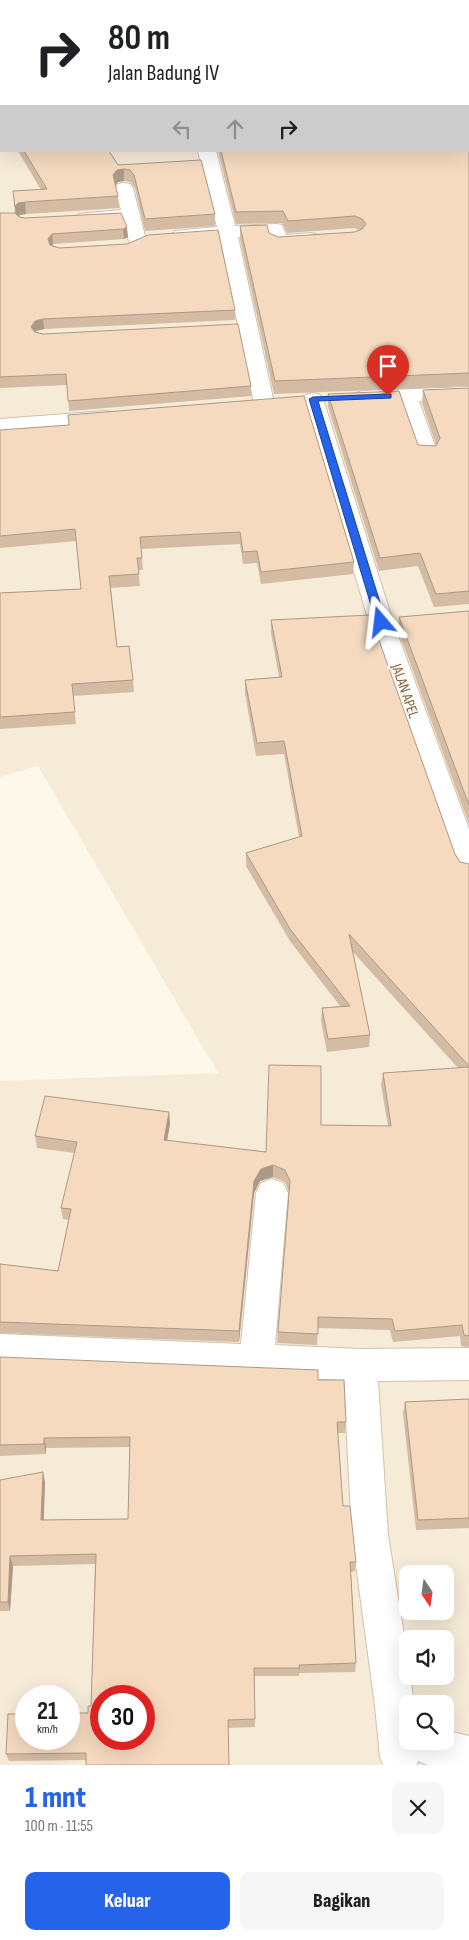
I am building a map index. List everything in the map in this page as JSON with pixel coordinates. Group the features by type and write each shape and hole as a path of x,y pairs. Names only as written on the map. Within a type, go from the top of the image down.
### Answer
{"street":[{"name":"JALAN APEL","path":"207,152 228,232 237,328 296,401 391,621 469,866"},
{"path":"124,188 131,215 152,238"},
{"path":"64,219 131,215"},
{"path":"118,247 132,245 152,238 276,229 278,241 326,238"},
{"path":"296,401 469,393"},
{"path":"407,395 426,452"},
{"path":"0,425 127,415"},
{"path":"256,1362 272,1193"},
{"path":"0,1350 256,1362 360,1365 469,1364"},
{"path":"360,1365 370,1535 399,1695"},
{"path":"444,1750 469,1756"}],"shaded area":[{"path":"0,152 469,152 469,1765 0,1765 0,1081 218,1073 38,766 0,777"}],"building":[{"path":"25,152 110,152 118,165 201,160 215,214 145,219 134,175 130,170 124,169 117,170 113,175 118,196 25,202 18,203 15,207 13,191 47,189"},
{"path":"221,152 469,152 469,373 275,381 240,226 267,225 269,233 278,237 355,232 362,229 366,224 362,219 355,216 288,221 283,211 236,212"},
{"path":"0,213 15,213 19,217 25,218 121,213 127,227 123,229 52,234 48,239 50,245 59,248 127,244 148,235 218,230 235,310 43,319 35,321 31,327 35,332 43,334 238,324 251,386 68,401 66,374 0,377"},
{"path":"469,388 469,591 436,594 420,553 380,558 328,394 399,391 418,445 436,446 440,438 423,390"},
{"path":"304,396 354,562 261,572 257,551 243,552 240,532 140,537 142,558 137,558 139,574 109,576 117,647 129,646 133,680 72,684 75,712 0,717 0,593 81,589 75,529 0,536 0,430 69,425 68,415"},
{"path":"469,611 469,805 399,617"},
{"path":"370,615 455,854 460,862 469,864 469,1066 349,934 370,1035 328,1039 322,1008 350,1006 290,929 246,853 302,836 284,741 257,743 245,680 282,677 271,620"},
{"path":"269,1065 321,1066 321,1125 391,1126 383,1073 469,1067 469,1336 464,1335 462,1325 395,1331 392,1319 318,1317 318,1334 278,1332 290,1181 285,1170 273,1165 261,1169 254,1181 239,1331 0,1322 0,1264 58,1271 71,1209 61,1208 77,1142 35,1136 45,1096 169,1112 164,1140 266,1152"},
{"path":"0,1357 318,1370 318,1380 344,1380 346,1422 337,1422 343,1506 350,1506 356,1562 350,1562 356,1663 299,1665 300,1668 254,1668 255,1719 228,1720 229,1765 86,1765 86,1753 6,1754 8,1714 15,1714 15,1750 80,1750 80,1713 88,1713 88,1706 90,1706 90,1750 155,1750 155,1685 92,1685 96,1554 10,1556 8,1602 0,1602 0,1480 43,1472 41,1520 128,1519 130,1437 44,1438 44,1444 0,1445"},
{"path":"469,1399 469,1518 418,1520 405,1402"}],"route":[{"path":"381,622 313,399 388,396"}]}
